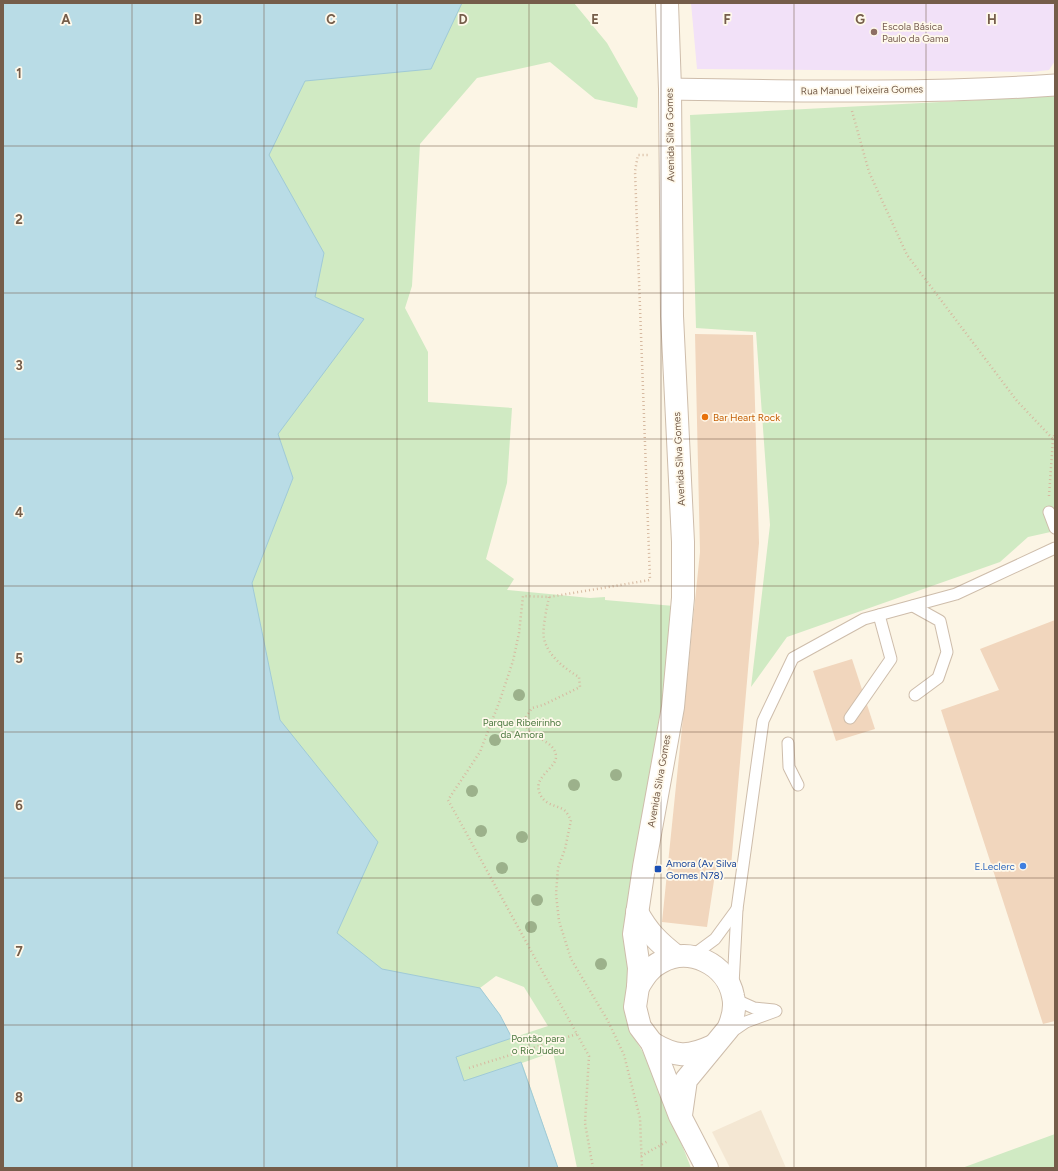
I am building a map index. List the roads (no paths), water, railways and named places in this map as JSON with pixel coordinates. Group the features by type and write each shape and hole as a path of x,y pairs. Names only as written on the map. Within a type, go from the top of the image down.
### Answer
{"street":[{"name":"Avenida Silva Gomes","path":"638,987 639,968 634,934 644,867 673,707 683,598 683,542 672,316 670,89 667,3"},
{"name":"Rua Manuel Teixeira Gomes","path":"670,89 846,92 1015,88 1055,85"},
{"path":"637,912 645,927 654,938 684,956 710,963 725,976 733,996 734,1009 728,1029 686,1080 680,1116"},
{"path":"684,956 660,962 647,973 638,987 635,1007 640,1027 652,1043 680,1116 707,1168"},
{"path":"652,1043 666,1051 682,1055 698,1053 718,1042"}],"lane":[{"path":"1049,512 1055,528"},
{"path":"718,1042 746,1022 776,1011 754,1008 733,996 737,909 763,721 793,658 864,619 956,594 1055,548"},
{"path":"913,606 940,621 947,652 938,678 915,695"},
{"path":"850,718 891,659 879,615"},
{"path":"788,743 789,767 798,785"},
{"path":"684,956 716,939 737,909"}],"water":[{"path":"3,3 462,3 431,69 305,81 269,155 324,253 315,297 364,319 278,434 293,478 252,583 280,720 378,842 337,933 382,969 480,988 500,1015 512,1038 456,1057 464,1081 521,1062 558,1168 3,1168"}],"place":[{"name":"Escola Básica Paulo da Gama","path":"874,32"},
{"name":"Bar Heart Rock","path":"705,417"},
{"name":"E.Leclerc","path":"1023,866"},
{"name":"Amora (Av Silva Gomes N78)","path":"658,869"}],"park label":[{"name":"Parque Ribeirinho da Amora","path":"522,728"},
{"name":"Pontão para o Rio Judeu","path":"538,1044"}]}
